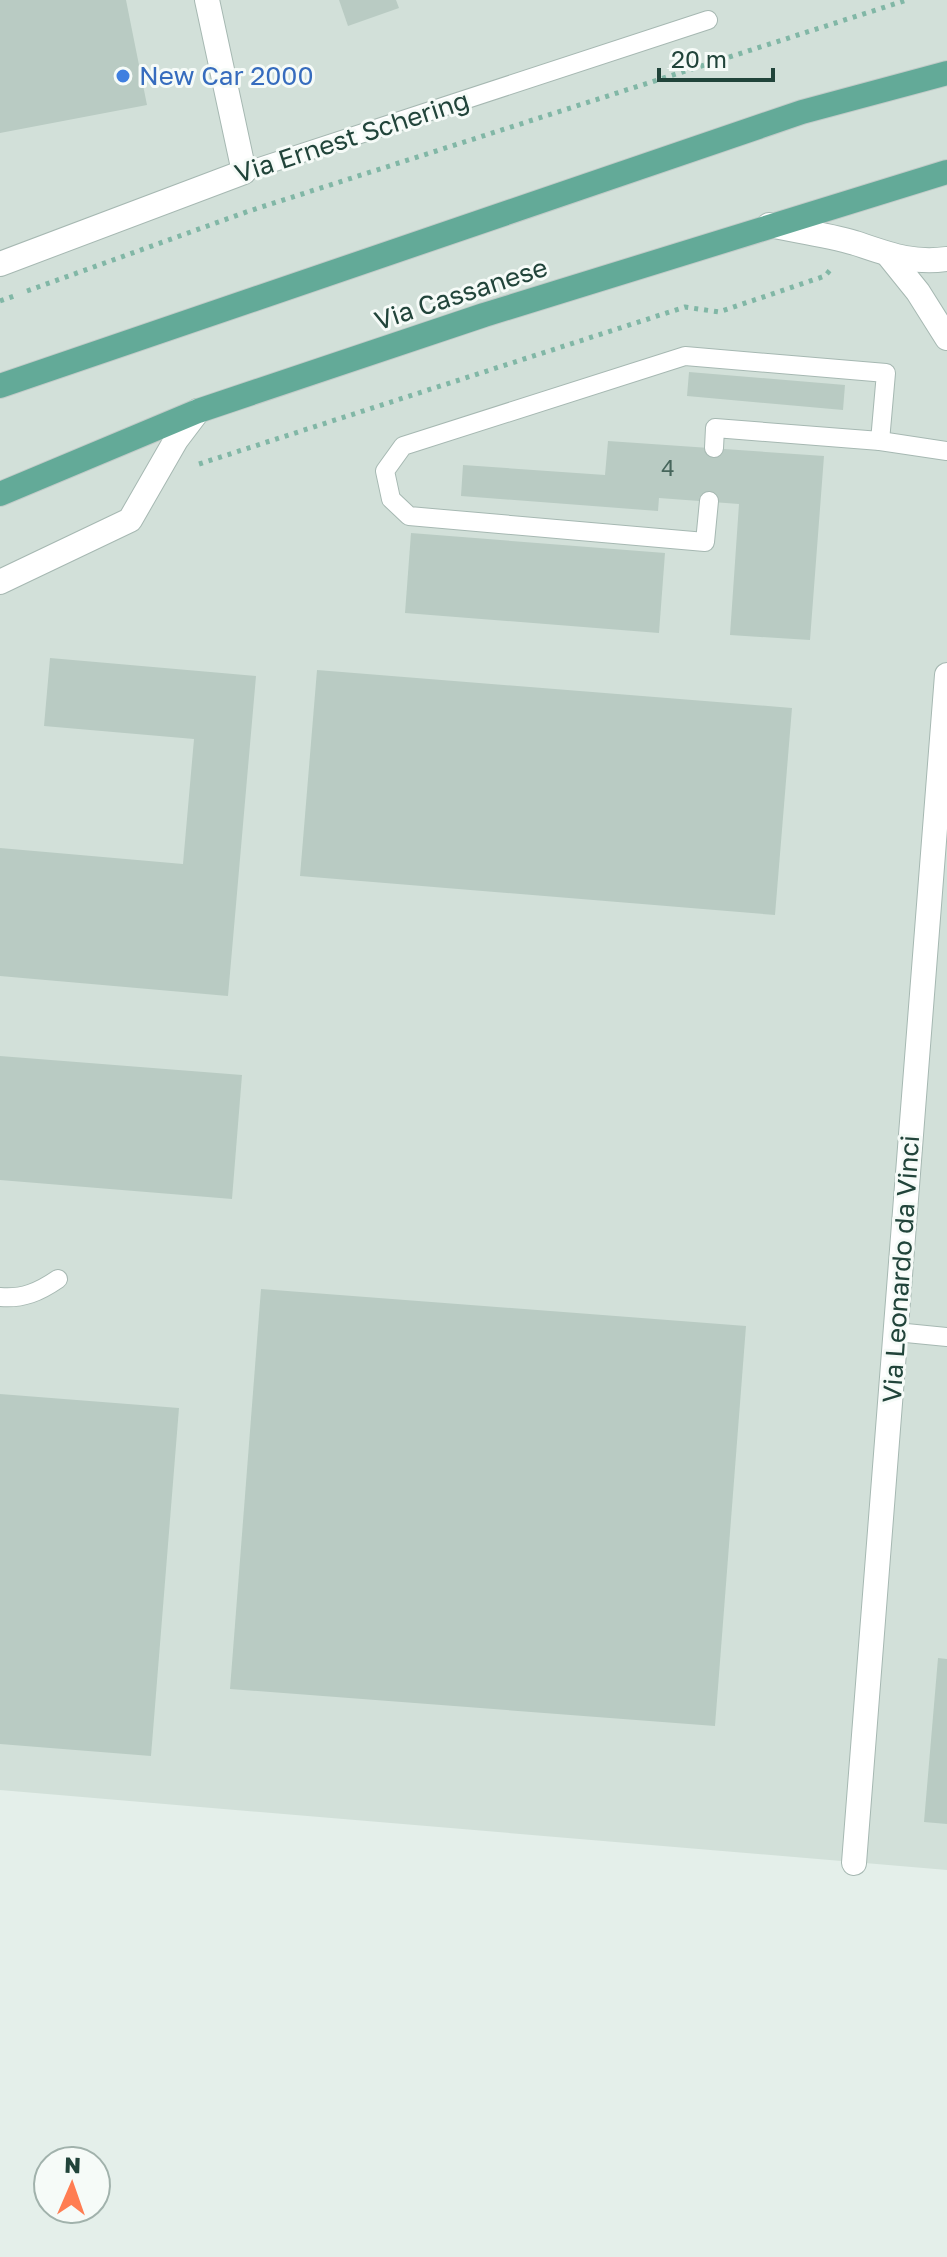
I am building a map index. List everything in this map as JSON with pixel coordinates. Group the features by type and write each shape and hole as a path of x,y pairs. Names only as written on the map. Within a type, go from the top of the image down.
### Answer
{"main road":[{"path":"0,386 802,112 947,73"},
{"name":"Via Cassanese","path":"0,494 198,411 769,225 947,172"}],"street":[{"path":"207,0 244,172"},
{"name":"Via Ernest Schering","path":"0,264 244,172"},
{"path":"769,225 854,243 889,256 919,261 947,259"},
{"path":"889,256 918,292 947,338"},
{"path":"3,585 130,520 198,411"},
{"name":"Via Leonardo da Vinci","path":"854,1863 947,675"}],"lane":[{"name":"Via Ernest Schering","path":"244,172 708,20"},
{"path":"709,501 705,542 409,516 391,499 385,471 403,446 685,356 886,373 880,441"},
{"path":"714,448 715,428 880,441 947,451"},
{"path":"0,1297 15,1298 41,1291 58,1279"},
{"path":"896,1332 947,1337"}],"path":[{"path":"0,301 264,206 907,0"},
{"path":"153,481 268,439 685,307 719,312 825,276 854,243"}],"shaded area":[{"path":"0,0 947,0 947,1870 0,1790"}],"building":[{"path":"0,0 126,0 147,105 0,133"},
{"path":"339,0 396,0 399,8 348,26"},
{"path":"689,372 845,385 843,410 687,396"},
{"path":"608,441 824,456 810,640 730,635 739,504 659,498 658,511 461,496 463,465 605,475"},
{"path":"411,533 665,553 659,633 405,613"},
{"path":"50,658 256,676 228,996 0,976 0,848 183,864 194,739 44,726"},
{"path":"317,670 792,708 775,915 300,876"},
{"path":"0,1056 242,1075 232,1199 0,1180"},
{"path":"261,1289 746,1326 715,1726 230,1689"},
{"path":"0,1394 179,1408 151,1756 0,1744"},
{"path":"938,1658 947,1659 947,1824 924,1822"}],"place":[{"name":"New Car 2000","path":"123,76"}]}
